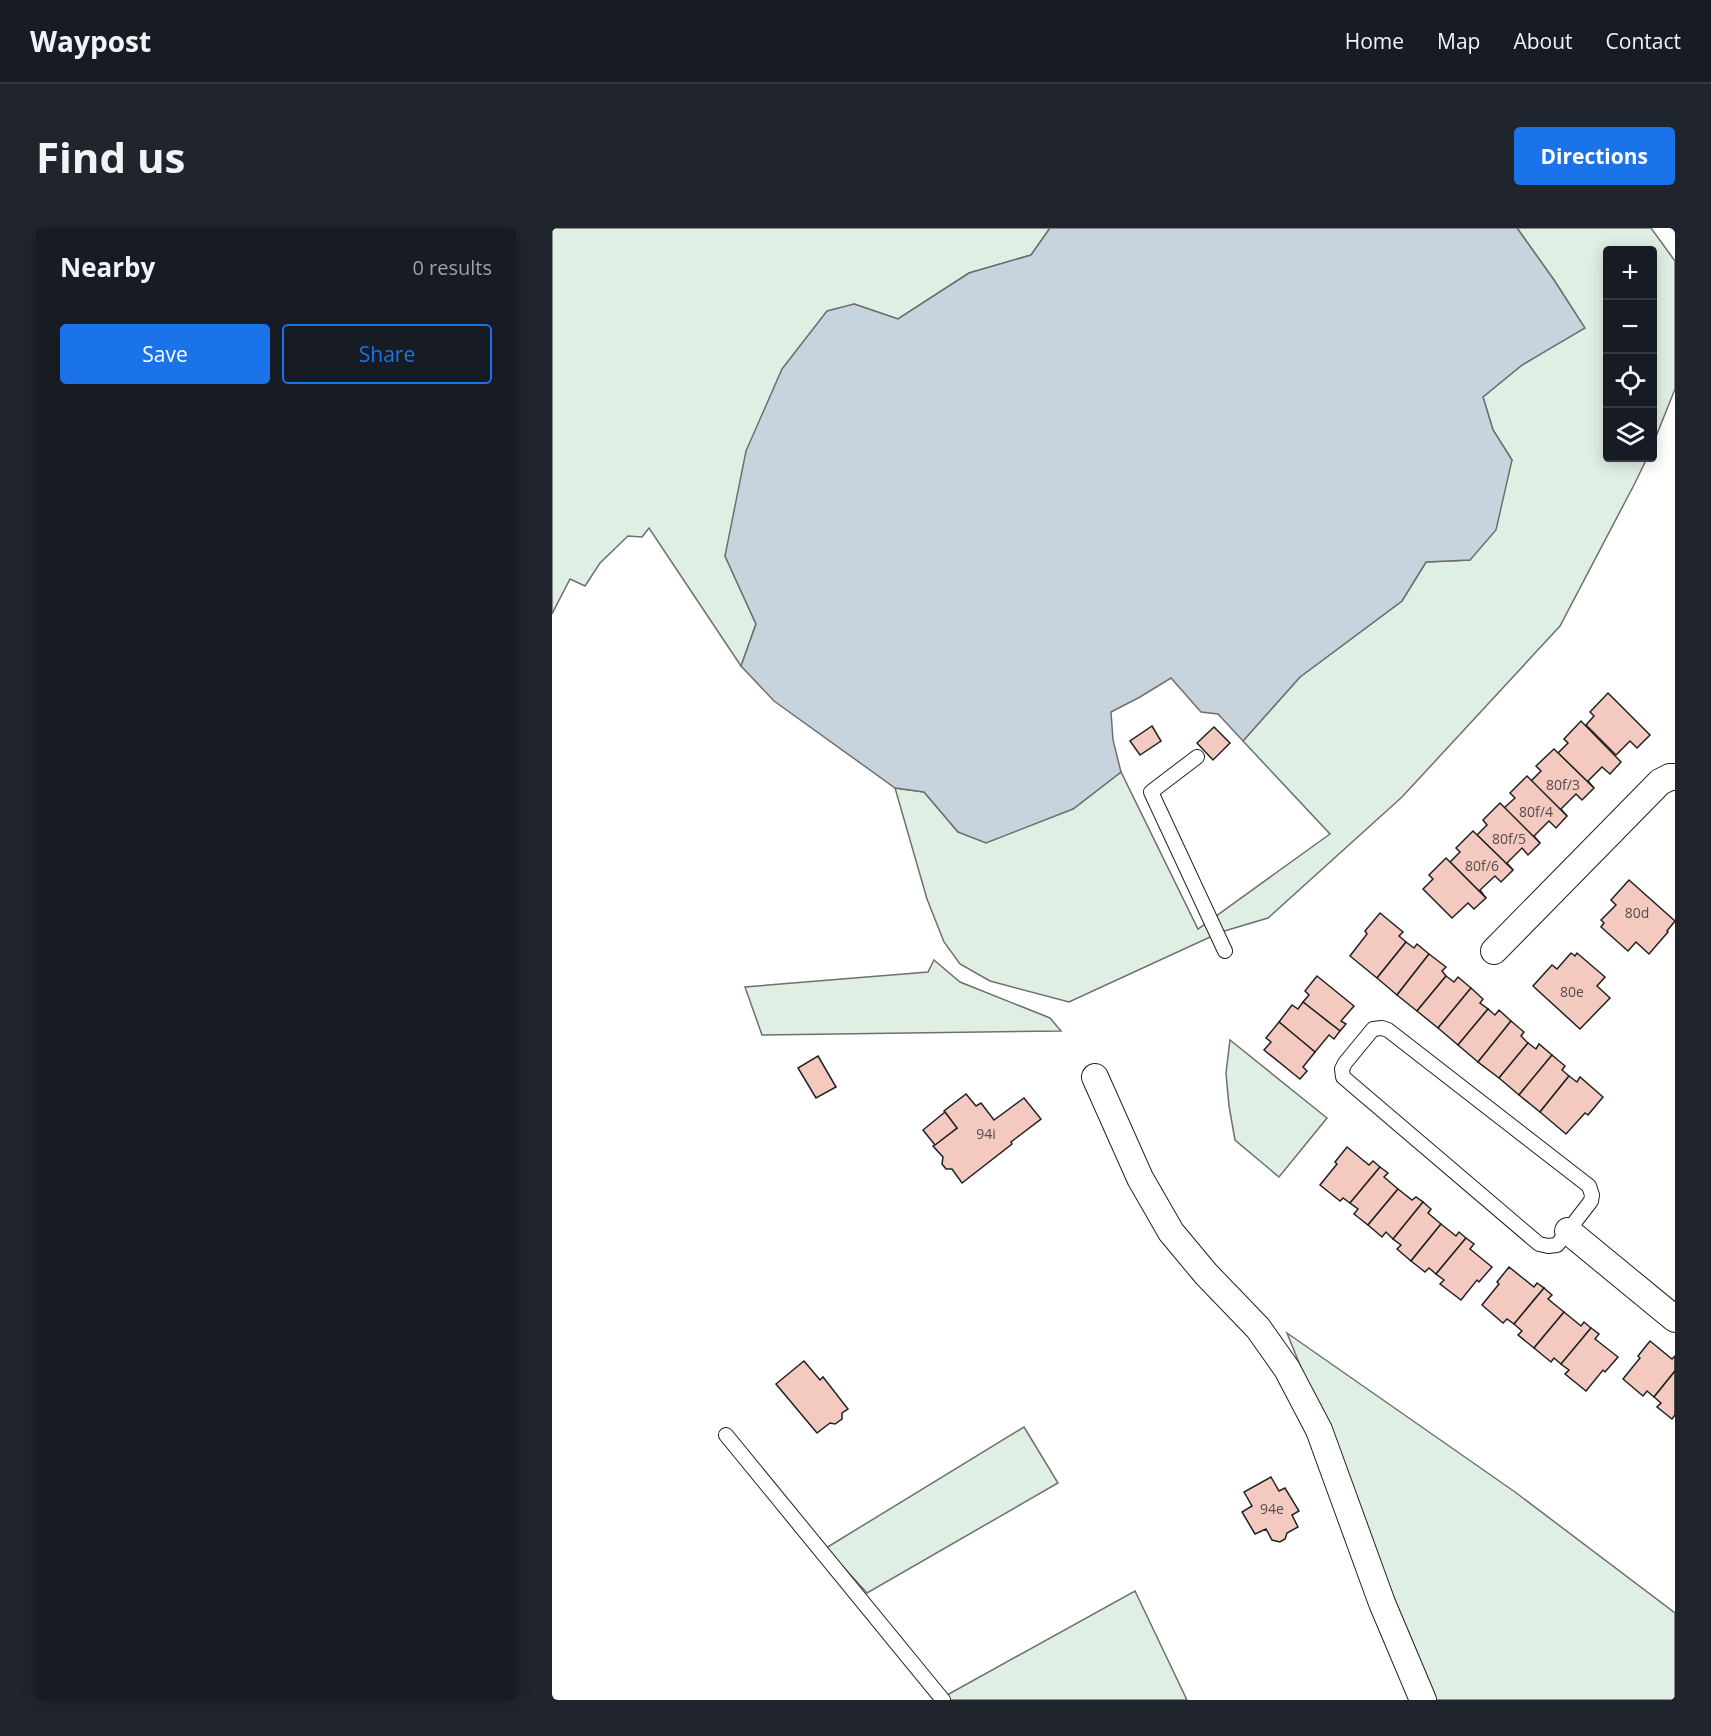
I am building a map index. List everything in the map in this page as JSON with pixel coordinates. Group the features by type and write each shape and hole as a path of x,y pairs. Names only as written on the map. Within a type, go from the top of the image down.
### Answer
{"street":[{"path":"1494,951 1660,782 1675,777"},
{"path":"1095,1077 1140,1178 1171,1232 1206,1274 1258,1328 1287,1369 1319,1430 1382,1603 1423,1700"},
{"path":"1568,1231 1675,1319"}],"lane":[{"path":"1197,757 1151,792 1225,951"},
{"path":"1373,1029 1388,1030 1589,1186 1591,1201 1568,1231 1557,1245 1539,1244 1343,1077 1342,1069 1345,1063 1373,1029"},
{"path":"726,1435 943,1700"}],"green space":[{"path":"552,228 1050,228 1031,255 969,273 898,319 854,304 725,556 756,624 741,666 649,528 642,537 628,536 600,563 585,586 570,579 552,614"},
{"path":"1517,228 1651,228 1675,261 1675,389 1657,434 1657,246 1603,246 1603,462 1645,462 1560,626 1402,797 1268,918 1221,932 1069,1002 990,981 960,964 944,942 927,899 895,788 924,792 958,832 1073,809 1121,772 1198,929 1330,834 1243,741 1300,677 1402,601 1426,562 1470,560 1512,460 1493,430 1483,397 1522,365 1584,327"},
{"path":"934,960 960,982 1050,1018 1061,1031 762,1035 745,987 928,972"},
{"path":"1230,1040 1327,1118 1279,1177 1235,1140 1226,1073"},
{"path":"1287,1333 1515,1492 1675,1613 1675,1700 1434,1700"},
{"path":"1024,1427 1058,1483 867,1593 826,1548"},
{"path":"1135,1591 1187,1700 951,1700 947,1695"}],"shaded area":[{"path":"1050,228 1517,228 1585,328 1522,365 1483,397 1493,430 1512,460 1496,530 1470,560 1426,562 1402,601 1300,677 1243,741 1218,714 1201,712 1171,678 1111,712 1113,740 1121,772 1073,809 986,843 958,832 924,792 895,788 774,701 741,666 756,624 725,556 746,451 782,369 827,311 854,304 898,319 969,273 1031,255"}],"building":[{"path":"1608,693 1650,735 1637,748 1630,741 1616,755 1586,725 1594,716 1590,712"},
{"path":"1581,721 1621,762 1610,774 1602,767 1588,781 1594,788 1558,753 1568,743 1564,739"},
{"path":"1152,726 1161,741 1140,755 1130,741"},
{"path":"1214,727 1230,743 1213,760 1197,743"},
{"path":"1554,749 1594,788 1582,800 1576,794 1561,809 1567,816 1531,781 1541,771 1536,766"},
{"path":"1527,776 1567,816 1556,828 1549,821 1534,836 1540,843 1504,808 1515,798 1510,793"},
{"path":"1500,803 1540,843 1528,855 1522,848 1507,863 1513,870 1477,835 1487,825 1483,820"},
{"path":"1473,831 1513,870 1501,882 1495,876 1480,890 1486,898 1450,862 1460,852 1456,848"},
{"path":"1446,858 1486,898 1474,909 1468,903 1452,918 1423,889 1433,879 1429,875"},
{"path":"1629,880 1675,921 1649,954 1636,942 1628,951 1601,927 1604,923 1601,920 1616,905 1611,900"},
{"path":"1380,913 1403,932 1399,936 1406,942 1377,978 1350,956 1367,934 1365,931"},
{"path":"1406,942 1414,948 1417,944 1429,954 1397,995 1377,978"},
{"path":"1571,953 1575,956 1577,953 1605,977 1597,986 1610,998 1580,1029 1533,986 1552,965 1557,969"},
{"path":"1429,954 1446,967 1442,971 1446,976 1417,1011 1397,995"},
{"path":"1317,976 1354,1006 1341,1021 1346,1024 1340,1031 1303,1002 1309,995 1305,991"},
{"path":"1446,976 1454,982 1458,977 1471,988 1438,1028 1417,1011"},
{"path":"1471,988 1483,999 1480,1003 1488,1009 1458,1045 1438,1028"},
{"path":"1303,1002 1340,1031 1334,1039 1329,1035 1315,1052 1279,1022 1292,1005 1298,1009"},
{"path":"1488,1009 1495,1015 1499,1010 1511,1021 1478,1062 1458,1045"},
{"path":"1511,1021 1524,1032 1521,1036 1528,1043 1499,1078 1478,1062"},
{"path":"1279,1022 1315,1052 1303,1067 1307,1071 1300,1079 1264,1050 1271,1042 1266,1038"},
{"path":"1528,1043 1536,1049 1539,1044 1552,1055 1519,1095 1499,1078"},
{"path":"1552,1055 1565,1066 1562,1070 1569,1076 1540,1112 1519,1095"},
{"path":"818,1056 836,1087 816,1098 798,1068"},
{"path":"1569,1076 1577,1082 1580,1077 1603,1097 1588,1115 1585,1113 1566,1134 1540,1112"},
{"path":"966,1094 976,1106 981,1103 994,1120 1024,1098 1041,1119 962,1183 952,1169 946,1169 942,1164 943,1157 933,1146 957,1128 944,1111"},
{"path":"945,1112 957,1128 935,1145 923,1130"},
{"path":"1347,1147 1369,1165 1373,1161 1380,1167 1350,1203 1343,1198 1340,1201 1320,1185"},
{"path":"1380,1167 1388,1173 1384,1177 1398,1189 1368,1225 1354,1214 1358,1209 1350,1203"},
{"path":"1398,1189 1412,1200 1416,1197 1423,1202 1393,1239 1386,1232 1382,1237 1368,1225"},
{"path":"1423,1202 1431,1209 1428,1213 1441,1224 1411,1261 1397,1249 1401,1245 1393,1239"},
{"path":"1441,1224 1456,1236 1459,1232 1466,1238 1436,1274 1429,1268 1425,1272 1411,1261"},
{"path":"1466,1238 1474,1244 1470,1249 1492,1267 1479,1282 1477,1280 1461,1300 1440,1284 1444,1280 1436,1274"},
{"path":"1509,1267 1534,1287 1537,1283 1544,1288 1514,1324 1507,1319 1503,1323 1482,1305"},
{"path":"1544,1288 1552,1295 1548,1299 1564,1312 1534,1348 1518,1335 1522,1331 1514,1324"},
{"path":"1564,1312 1581,1326 1584,1322 1591,1328 1561,1364 1554,1358 1551,1362 1534,1348"},
{"path":"1591,1328 1599,1334 1595,1339 1618,1357 1605,1372 1603,1370 1586,1391 1565,1374 1569,1370 1561,1364"},
{"path":"1650,1341 1672,1359 1675,1356 1675,1371 1654,1397 1647,1391 1643,1396 1623,1379"},
{"path":"804,1361 820,1380 823,1377 848,1409 842,1413 842,1419 835,1424 830,1423 817,1433 776,1384"},
{"path":"1675,1371 1675,1415 1672,1419 1657,1407 1661,1403 1654,1397"},
{"path":"1271,1477 1279,1491 1285,1488 1299,1511 1292,1515 1298,1527 1287,1533 1285,1539 1280,1542 1272,1540 1266,1529 1255,1534 1242,1512 1252,1506 1244,1492"}]}
